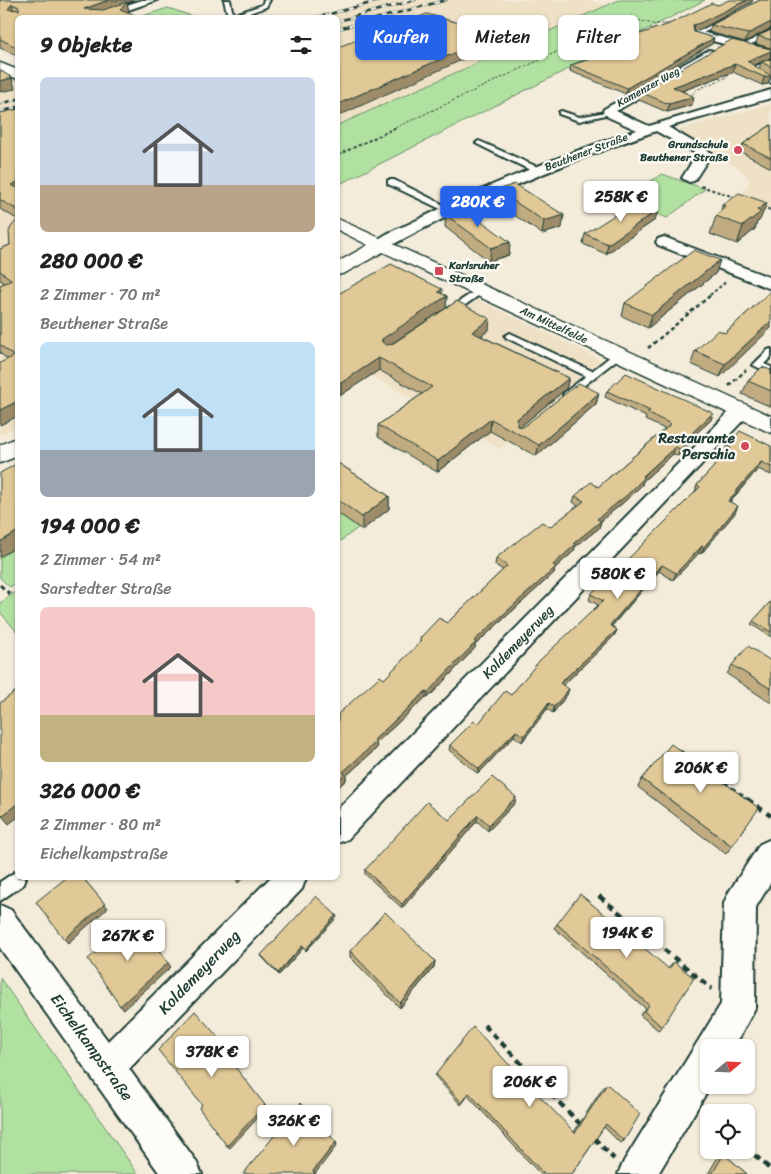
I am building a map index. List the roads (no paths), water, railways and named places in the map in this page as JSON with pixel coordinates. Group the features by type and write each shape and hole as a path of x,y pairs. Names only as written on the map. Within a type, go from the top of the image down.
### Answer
{"street":[{"path":"103,15 152,0"},
{"path":"698,32 726,44 744,46 771,53"},
{"name":"Kamenzer Weg","path":"689,178 705,153 609,111 726,44"},
{"path":"0,66 15,73"},
{"name":"Beuthener Straße","path":"381,245 450,210 539,171 651,128 771,94"},
{"name":"Am Mittelfelde","path":"340,225 771,425"},
{"path":"664,242 771,284"},
{"path":"340,268 381,245"},
{"name":"Koldemeyerweg","path":"340,827 741,411"},
{"path":"0,455 15,447"},
{"path":"719,1039 737,1010 740,903 771,854"},
{"name":"Koldemeyerweg","path":"107,1068 289,880"},
{"name":"Eichelkampstraße","path":"0,922 183,1174"},
{"path":"629,1170 700,1069"}],"lane":[{"path":"227,0 230,15"},
{"path":"236,15 264,6 267,0"},
{"path":"698,32 732,16"},
{"path":"744,46 771,32"},
{"path":"771,62 749,70 771,81"},
{"path":"562,113 579,119 611,113"},
{"path":"479,143 539,171"},
{"path":"391,182 450,210"},
{"path":"506,185 518,194"},
{"path":"437,320 481,291"},
{"path":"510,336 592,375"},
{"path":"771,352 758,365 771,371"},
{"path":"556,404 618,354"},
{"path":"0,893 16,880"}],"railway":[{"path":"326,15 382,0"},
{"path":"340,20 415,0"},
{"path":"340,28 446,0"},
{"path":"0,104 15,100"},
{"path":"0,112 15,108"}],"place":[{"name":"Grundschule Beuthener Straße","path":"738,150"},
{"name":"Karlsruher Straße","path":"439,271"},
{"name":"Restaurante Perschia","path":"745,446"}]}
